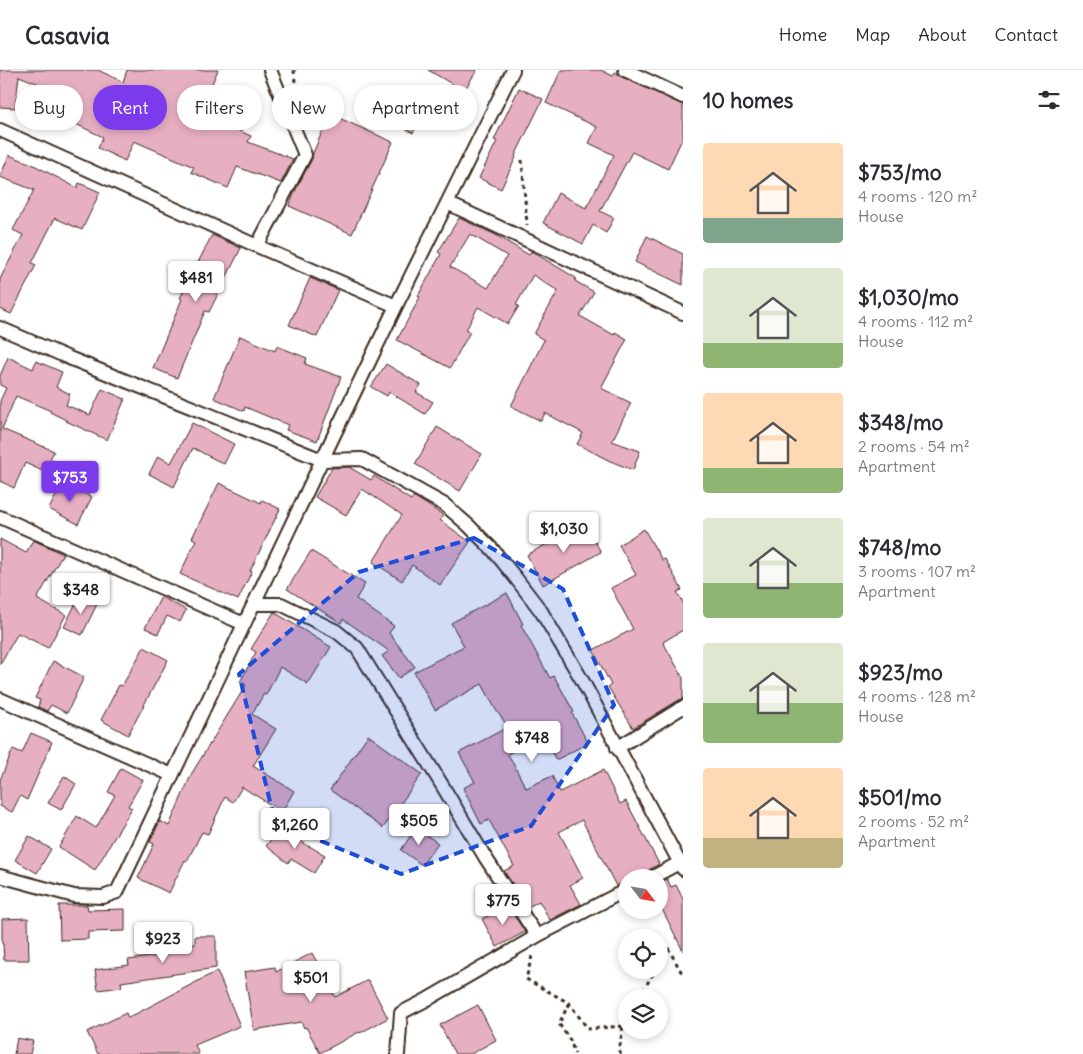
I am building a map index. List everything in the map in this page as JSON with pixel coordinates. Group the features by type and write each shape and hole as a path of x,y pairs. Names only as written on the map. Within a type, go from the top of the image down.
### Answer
{"street":[{"path":"257,246 305,155 270,70"},
{"path":"0,876 74,896 104,897 117,892 396,306 514,70"},
{"path":"626,70 683,97"},
{"path":"0,130 257,246 396,306"},
{"path":"447,203 683,313"},
{"path":"0,328 96,369 322,460 362,458 444,506 486,544 516,577 541,611 582,680 681,866 668,871"},
{"path":"0,517 244,624"},
{"path":"254,603 281,604 336,631 357,648 485,857 537,936"},
{"path":"0,699 172,775"},
{"path":"617,748 683,707"},
{"path":"397,1054 401,1013 537,936 618,894"}],"path":[{"path":"522,160 528,241"},
{"path":"537,936 526,979 569,1003 588,1029 618,1026"},
{"path":"668,948 683,975"},
{"path":"569,1003 559,1024 570,1040 575,1054"},
{"path":"621,1039 619,1051 621,1054"}],"highlighted area":[{"path":"474,538 563,589 614,705 531,826 401,874 275,822 239,674 359,572"}],"building":[{"path":"0,70 98,70 123,82 127,70 218,70 211,85 177,85 177,130 237,130 251,136 248,142 293,159 281,183 237,167 228,188 191,172 194,167 134,141 125,161 98,148 103,137 83,127 83,85 42,85 19,76 18,85 15,85 15,108 0,107"},
{"path":"428,70 477,70 468,85 454,85"},
{"path":"561,70 601,70 613,76 615,72 683,105 683,137 668,169 632,152 600,211 614,218 606,233 593,225 583,244 543,223 558,193 586,208 614,155 589,143 597,127 546,103"},
{"path":"519,88 543,99 501,189 479,178 497,141 494,140"},
{"path":"344,120 354,125 354,130 366,130 393,142 352,234 289,206 312,159 323,130 344,130"},
{"path":"9,155 32,164 77,188 79,183 100,192 82,230 55,218 32,263 36,265 11,314 0,309 0,279 23,235 13,230 34,190 0,177"},
{"path":"459,218 494,234 529,255 531,251 576,278 575,281 594,292 580,316 614,335 615,332 627,339 601,388 631,403 612,441 640,451 633,470 610,461 577,444 583,433 545,413 541,421 511,406 544,340 534,334 558,291 533,275 516,305 519,306 508,324 478,307 466,330 470,332 450,368 397,340 441,254 438,252","holes":["470,234 507,256 488,288 450,267"]},
{"path":"212,235 241,248 209,312 205,311 177,378 153,368 182,299 180,298"},
{"path":"647,236 683,254 683,285 635,262"},
{"path":"310,278 338,290 317,337 289,325"},
{"path":"240,336 275,351 277,346 307,358 305,364 341,377 317,441 286,430 288,425 245,407 244,411 214,398"},
{"path":"8,357 33,369 36,361 62,372 56,387 70,394 66,405 90,415 102,389 125,399 107,440 66,421 51,411 16,396 2,429 54,451 50,459 64,465 58,478 25,463 14,488 0,481 0,401 6,388 0,385 0,376"},
{"path":"386,364 421,385 416,392 433,402 425,414 389,392 387,396 371,387"},
{"path":"192,423 234,444 224,464 193,448 174,487 149,474 158,456 171,463"},
{"path":"437,427 482,454 460,491 415,464"},
{"path":"349,467 371,480 374,476 411,500 415,497 443,515 440,520 470,542 440,585 412,565 402,581 373,562 402,515 362,489 346,515 315,497 332,468"},
{"path":"63,482 92,497 78,524 49,509"},
{"path":"219,483 261,503 262,500 280,509 238,600 180,574 196,540 192,538"},
{"path":"584,523 601,552 543,585 527,555"},
{"path":"644,529 662,560 665,559 682,590 677,592 683,602 683,630 663,642 683,678 683,699 633,728 608,687 611,685 593,650 633,629 611,588 636,575 619,545"},
{"path":"0,539 26,553 33,540 63,554 37,599 66,615 48,648 18,633 0,664"},
{"path":"311,551 365,584 356,599 394,626 389,633 415,667 399,678 382,656 389,651 343,619 341,623 287,589"},
{"path":"507,593 523,624 521,625 550,678 554,676 574,712 572,713 588,743 556,760 541,733 508,754 526,788 552,776 560,792 603,770 620,804 626,801 659,864 650,869 618,869 618,885 616,886 582,820 559,832 583,878 570,885 581,904 550,920 539,901 528,907 504,871 514,866 489,820 481,824 463,788 475,782 459,753 508,727 482,684 435,710 414,672 464,646 451,623"},
{"path":"80,595 97,604 82,635 64,627"},
{"path":"161,597 186,610 180,622 167,616 158,634 145,628"},
{"path":"274,612 331,647 308,684 280,667 266,695 264,694 252,714 276,729 253,766 294,791 282,812 242,787 233,802 225,797 208,834 202,832 187,861 185,860 169,893 138,878 154,844 150,842 160,821 169,826 192,773 246,685 240,682 256,652 251,649"},
{"path":"144,647 168,660 128,735 101,720 119,685 122,686"},
{"path":"53,661 84,677 67,713 51,705 47,711 38,707 40,700 35,698"},
{"path":"31,733 52,742 27,800 20,796 12,812 0,806 0,780 13,749 22,753"},
{"path":"368,735 422,774 383,828 330,790"},
{"path":"121,768 143,780 128,806 132,808 95,870 59,847 77,816 96,828 115,795 108,792"},
{"path":"64,776 76,784 61,810 48,803"},
{"path":"281,826 309,847 325,855 314,873 291,859 288,863 266,846"},
{"path":"416,828 438,843 422,865 401,850"},
{"path":"29,836 51,849 37,873 15,860"},
{"path":"668,881 671,887 676,885 683,899 683,951 667,919"},
{"path":"59,905 87,905 88,910 125,909 125,931 88,932 88,939 60,940"},
{"path":"508,906 525,932 497,947 482,919"},
{"path":"28,918 29,960 4,960 2,919"},
{"path":"195,936 216,936 216,968 121,982 122,987 98,990 95,970 129,965 128,960 165,955 164,947 195,944"},
{"path":"312,953 335,997 368,980 388,1018 320,1053 306,1027 304,1028 301,1022 254,1030 244,972 275,967 276,972"},
{"path":"217,971 240,1026 195,1045 199,1054 98,1054 87,1032 126,1013 128,1018"},
{"path":"478,1005 496,1040 471,1054 455,1054 440,1025"},
{"path":"17,1038 33,1041 30,1054 14,1054"}]}
